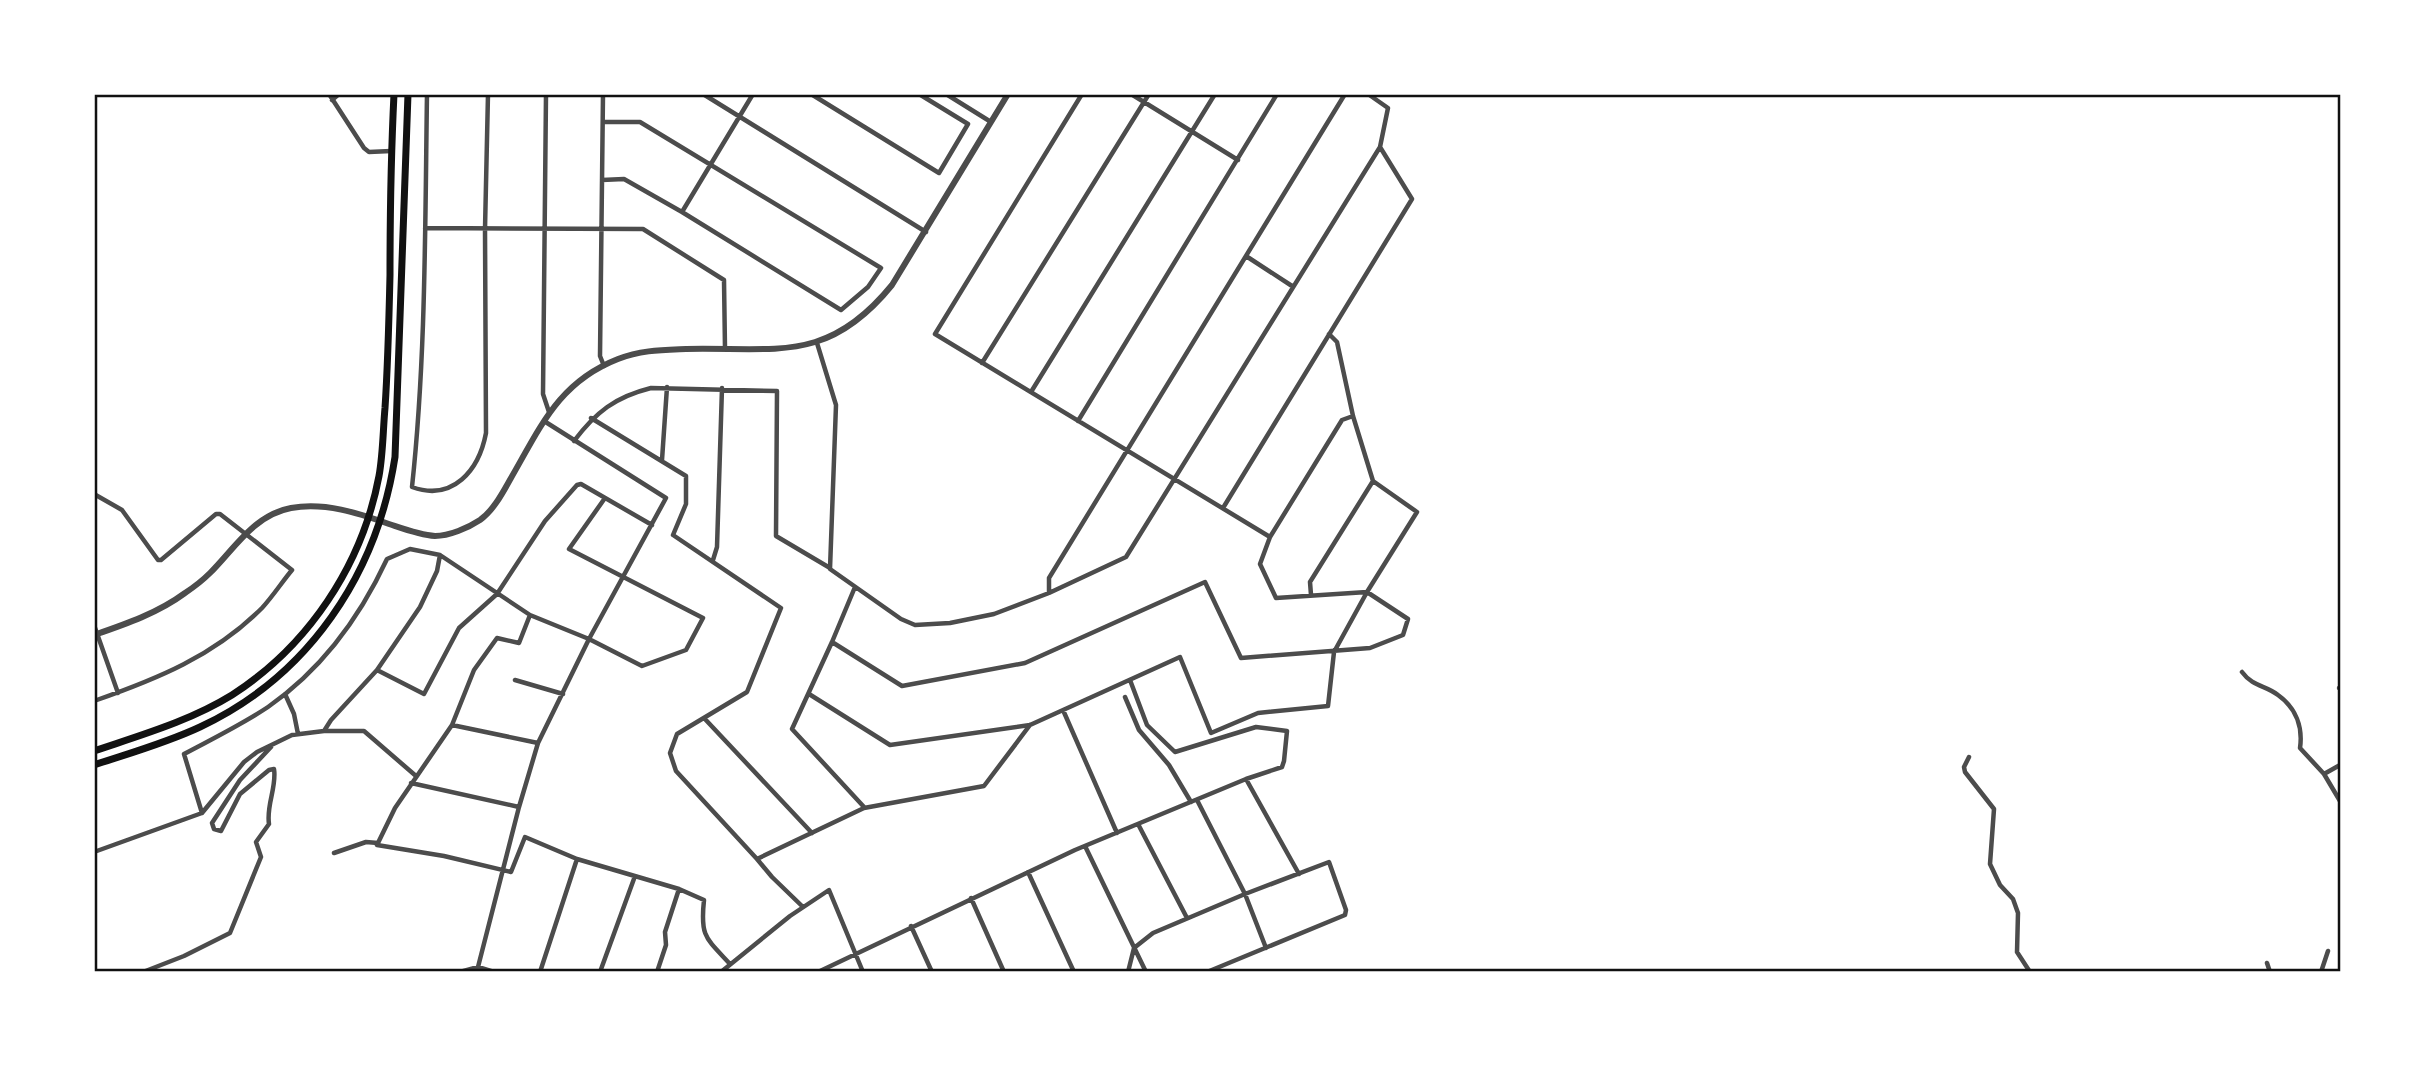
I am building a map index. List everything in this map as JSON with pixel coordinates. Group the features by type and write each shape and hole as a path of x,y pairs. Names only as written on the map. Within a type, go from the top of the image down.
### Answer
{"main road":[{"path":"94,751 194,715 231,695 265,670 295,642 334,592 354,556 369,517 382,455 391,302 391,150 394,94"},
{"path":"94,765 200,727 238,706 273,681 305,651 339,608 365,561 381,521 395,457 408,94"}],"street":[{"path":"339,94 330,97 364,148 369,152 391,150"},
{"path":"427,94 425,228 412,487 424,491 438,491 461,482 475,463 484,445 486,433 485,229 488,94"},
{"path":"546,94 543,394 549,412"},
{"path":"603,94 600,356 604,366"},
{"path":"703,94 926,232"},
{"path":"682,212 753,94"},
{"path":"811,94 939,173 968,124 919,94"},
{"path":"946,94 991,122"},
{"path":"96,635 145,617 183,595 209,575 245,534 266,517 289,508 324,506 435,536 455,532 479,520 500,497 556,402 582,378 604,366 647,350 788,349 817,343 856,322 876,305 892,285 1008,94"},
{"path":"1082,94 935,334 1270,537"},
{"path":"1131,94 1238,160"},
{"path":"982,363 1149,94"},
{"path":"1031,393 1215,94"},
{"path":"1079,421 1277,94"},
{"path":"1049,593 1049,578 1345,94"},
{"path":"574,441 591,418 637,391 667,387 777,391 776,536 830,569 901,619 915,625 950,623 994,614 1049,593 1126,557 1380,147 1388,108 1368,94"},
{"path":"602,180 624,179 841,310 867,287 881,268 639,122 603,122"},
{"path":"1223,508 1412,199 1380,147"},
{"path":"425,228 643,229 724,280 725,349"},
{"path":"1246,256 1292,286"},
{"path":"809,694 890,745 1030,725 1180,657 1211,733 1258,713 1328,706 1334,652 1367,592 1417,512 1373,481 1353,416 1337,342 1329,334"},
{"path":"817,343 836,405 830,569"},
{"path":"662,460 667,387"},
{"path":"713,560 717,547 722,388"},
{"path":"832,642 902,686 1025,663 1205,582 1241,658 1370,648 1403,635 1408,619 1367,592 1276,598 1260,564 1270,537 1342,420 1353,416"},
{"path":"591,418 686,476 686,503 673,535 782,608 747,692 677,734 670,753 676,771 772,877 803,907"},
{"path":"478,967 538,743 589,639 666,498 544,421"},
{"path":"1311,595 1310,582 1373,481"},
{"path":"377,670 424,694 459,628 497,594 545,521 576,485 580,484 652,525"},
{"path":"94,494 122,510 158,560 216,514 220,514 292,570 263,607 229,637 198,659 94,701"},
{"path":"202,813 184,754 237,726 285,694 335,644 372,591 387,559 410,549 440,555 530,615 589,639 642,666 685,650 703,618 569,550 605,498"},
{"path":"324,731 377,670 420,607 437,571 440,555"},
{"path":"855,587 792,729 864,807"},
{"path":"378,843 395,808 452,724 474,670 497,638 519,643 530,615"},
{"path":"94,625 118,692"},
{"path":"2242,672 2248,681 2278,695 2298,719 2302,732 2300,748 2324,774 2340,801"},
{"path":"516,680 563,694"},
{"path":"818,971 1085,846 1246,779 1282,767 1287,732 1256,727 1175,752 1147,725 1130,680"},
{"path":"285,694 294,714 298,734"},
{"path":"1125,697 1139,730 1169,765 1191,802"},
{"path":"1063,710 1117,833"},
{"path":"704,718 812,833"},
{"path":"452,724 538,743"},
{"path":"757,859 864,807 984,786 1030,725"},
{"path":"94,852 202,813 244,762 257,752 292,735 324,731 364,731 416,776"},
{"path":"143,971 184,956 230,933 261,857 256,842 269,824 274,769 269,770 240,794 221,831 214,829 212,822 240,780 271,747"},
{"path":"1969,757 1964,767 1965,772 1994,809 1990,864 2000,885 2013,899 2018,913 2017,952 2030,971"},
{"path":"2324,774 2340,765"},
{"path":"1246,779 1299,874"},
{"path":"411,783 519,807"},
{"path":"1197,799 1245,894 1266,948"},
{"path":"1139,824 1188,918"},
{"path":"334,853 366,842 378,843 377,845 444,856 511,872 525,837 577,859 704,900 701,926 707,939 730,964"},
{"path":"1085,846 1146,971"},
{"path":"540,971 577,859"},
{"path":"1128,971 1134,948 1153,933 1329,862 1346,910 1345,915 1207,971"},
{"path":"1028,872 1074,971"},
{"path":"600,971 635,876"},
{"path":"657,971 666,945 665,932 679,890"},
{"path":"721,971 829,890 863,971"},
{"path":"971,898 1004,971"},
{"path":"911,926 932,971"},
{"path":"2321,971 2328,951"},
{"path":"2267,963 2270,971"},
{"path":"460,971 478,967 494,971"}]}
